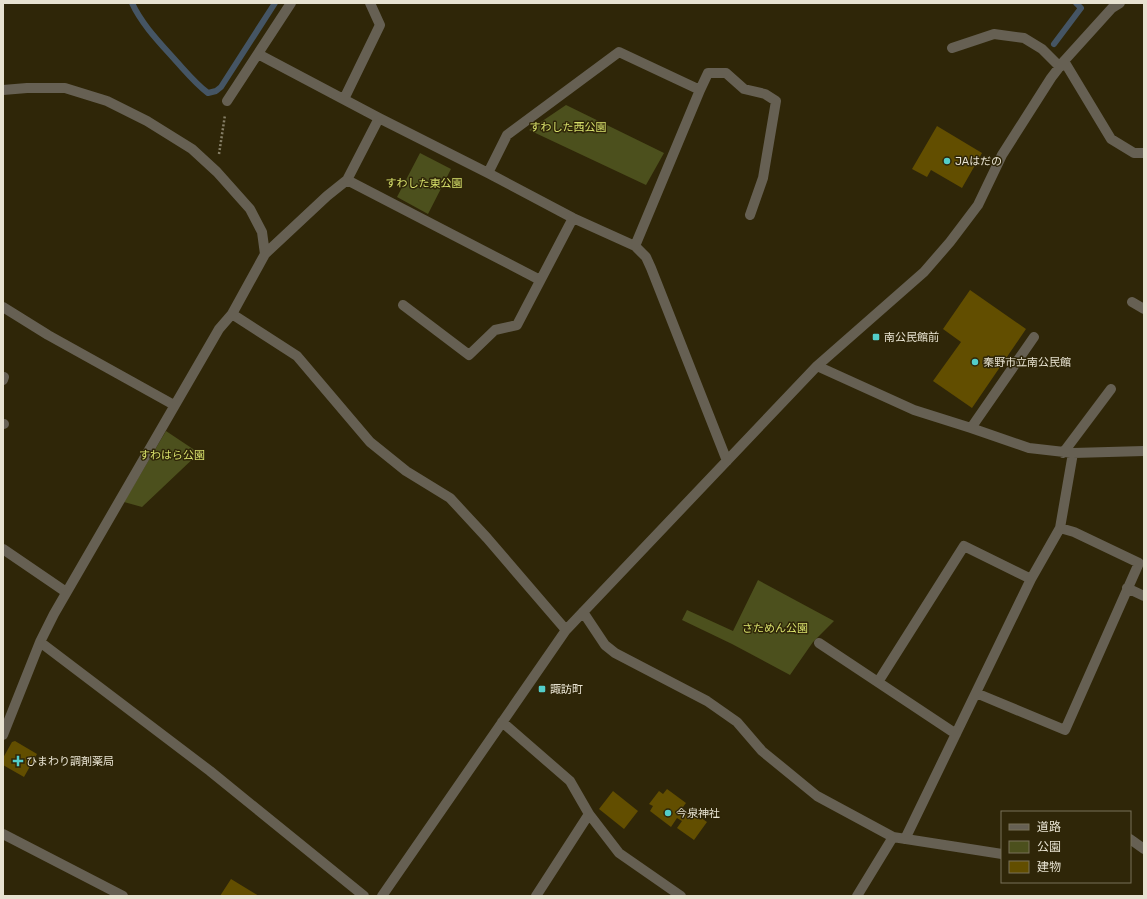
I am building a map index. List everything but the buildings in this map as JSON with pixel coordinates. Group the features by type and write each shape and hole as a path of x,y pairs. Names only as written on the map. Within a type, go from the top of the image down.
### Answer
{"street":[{"path":"227,101 291,3"},
{"path":"344,99 380,25 370,3"},
{"path":"382,896 566,630 817,366 924,272 950,242 978,205 1002,155 1051,78 1112,8 1120,3"},
{"path":"952,48 994,34 1024,38 1062,64 1111,139 1134,153 1144,153"},
{"path":"488,174 507,135 619,52 700,90"},
{"path":"258,54 573,218 635,246 646,257 651,268 727,461"},
{"path":"635,246 708,73 726,73 744,89 765,94 776,101 763,178 750,215"},
{"path":"3,90 27,88 65,88 107,100 147,121 192,148 217,172 250,209 262,232 265,254"},
{"path":"3,735 40,642 54,614 219,329 232,314 265,254 327,196 347,180 379,118"},
{"path":"347,180 540,280"},
{"path":"403,305 470,355 495,330 517,325 573,218"},
{"path":"1132,302 1144,309"},
{"path":"3,307 48,335 174,405"},
{"path":"232,314 297,356 370,442 406,472 450,498 488,538 566,630"},
{"path":"971,428 1034,337"},
{"path":"817,366 914,410 1029,448 1068,453 1144,451"},
{"path":"905,839 1031,579 1060,528 1068,453 1111,389"},
{"path":"976,694 1065,730 1139,563 1074,532 1060,528"},
{"path":"878,682 964,546 1031,579"},
{"path":"3,549 66,592"},
{"path":"1128,588 1144,596"},
{"path":"583,612 605,645 615,653 708,701 737,722 762,752 817,796 893,837 1001,854"},
{"path":"40,642 210,771 364,896"},
{"path":"819,643 956,734"},
{"path":"502,722 570,781 589,814 619,854 681,896"},
{"path":"536,896 589,814"},
{"path":"3,834 123,896"},
{"path":"857,896 893,837"},
{"path":"1131,840 1144,849"}],"path":[{"path":"217,172 227,101"}],"green space":[{"name":"すわした西公園","path":"566,105 664,153 646,185 529,130"},
{"name":"すわした東公園","path":"420,153 451,169 428,214 397,197"},
{"name":"すわはら公園","path":"166,431 199,453 142,507 124,502"},
{"name":"さためん公園","path":"758,580 834,621 813,642 790,675 732,644 682,620 687,610 733,631"}],"waterway":[{"path":"132,3 152,34 192,78 208,93 216,91 221,87 275,3"},
{"path":"1054,44 1081,8 1076,3"}],"place":[{"name":"JAはだの","path":"947,161"},
{"name":"南公民館前","path":"876,337"},
{"name":"秦野市立南公民館","path":"975,362"},
{"name":"諏訪町","path":"542,689"},
{"name":"ひまわり調剤薬局","path":"18,761"},
{"name":"今泉神社","path":"668,813"}]}
